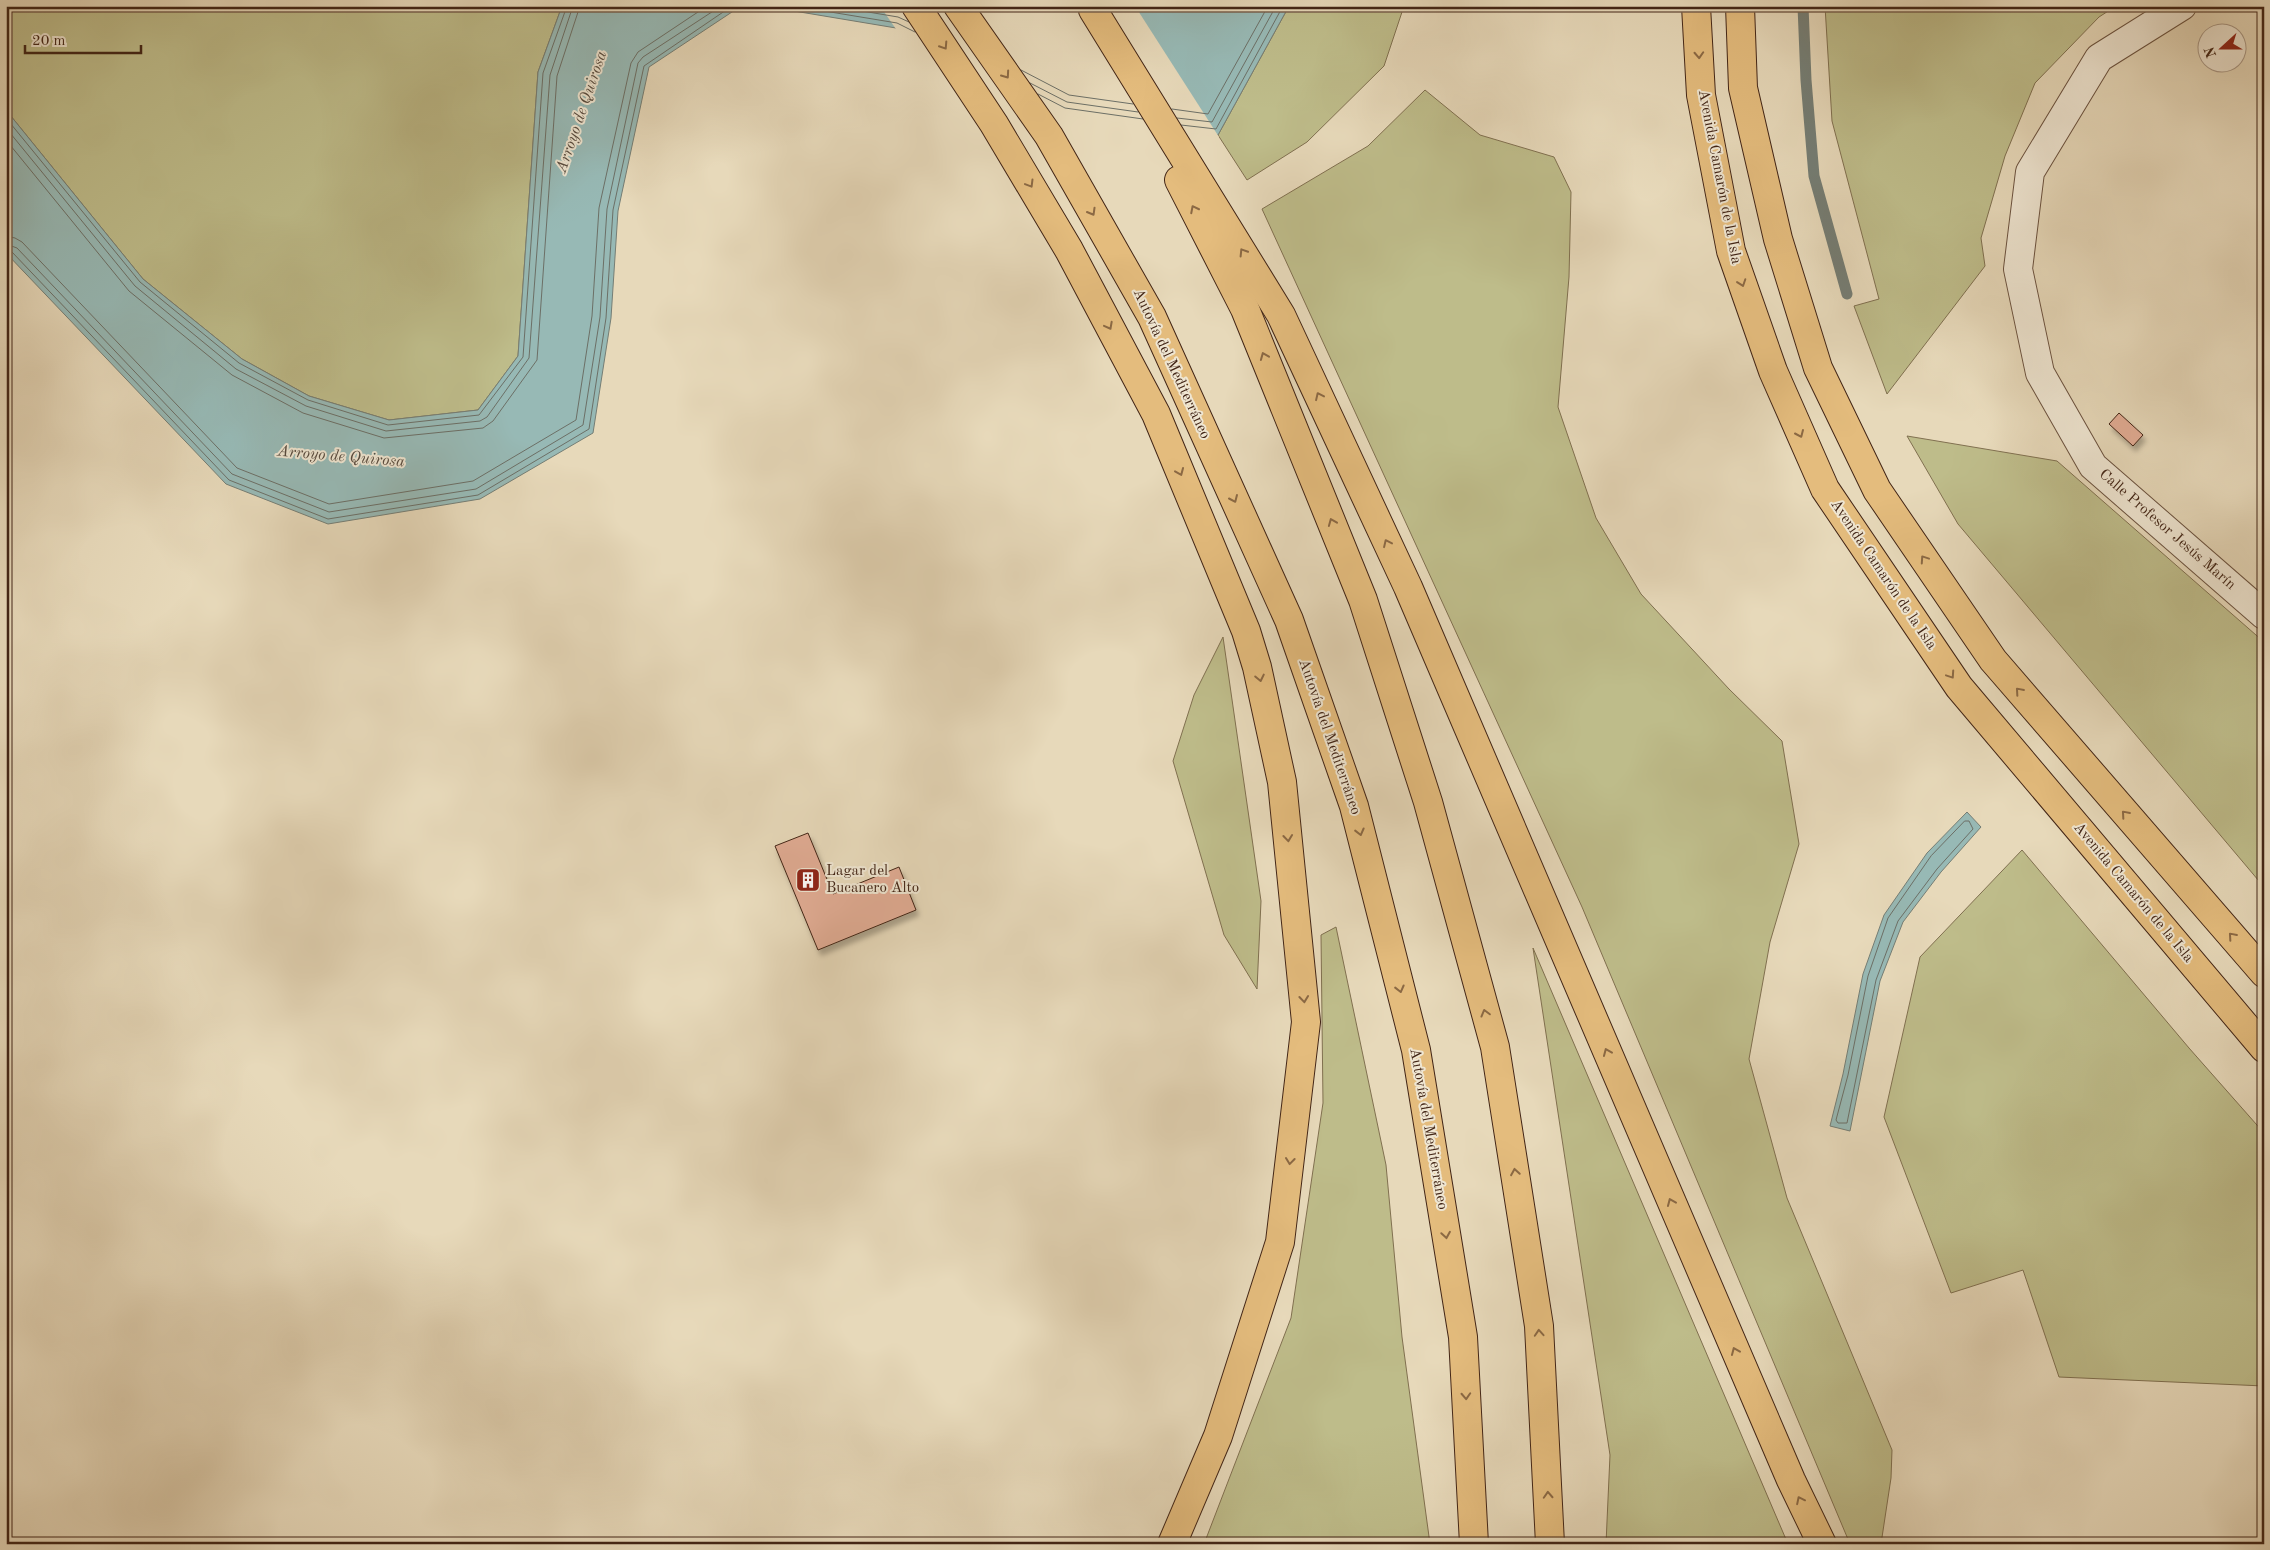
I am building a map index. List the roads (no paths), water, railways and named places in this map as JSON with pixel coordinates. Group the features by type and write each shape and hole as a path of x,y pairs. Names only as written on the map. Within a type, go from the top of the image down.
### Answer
{"main road":[{"path":"916,6 994,124 1078,267 1156,414 1246,631 1257,667 1282,782 1306,1022 1280,1242 1218,1436 1172,1544"},
{"name":"Autovía del Mediterráneo","path":"958,6 1049,136 1152,317 1289,620 1354,806 1416,1050 1463,1336 1474,1544"},
{"name":"Avenida Camarón de la Isla","path":"1696,6 1701,94 1731,251 1773,371 1825,489 1959,687 2264,1048"},
{"path":"1740,6 1743,88 1778,239 1818,368 1877,490 1992,660 2264,973"},
{"path":"1091,8 1281,314 1408,587 1791,1480 1822,1544"},
{"path":"1091,8 1245,309 1363,600 1428,802 1495,1047 1539,1326 1550,1544"}],"street":[{"name":"Calle Profesor Jesús Marín","path":"2182,6 2099,58 2030,172 2018,269 2040,373 2093,466 2264,615"}],"water":[{"name":"Arroyo de Quirosa","path":"562,6 741,6 649,67 618,211 611,318 593,433 480,499 328,524 226,484 6,253 6,110 143,279 242,359 309,396 389,420 478,410 518,356 538,72"},
{"path":"764,6 1289,6 1218,135 1064,113 896,28"},
{"path":"1967,812 1981,827 1941,872 1903,922 1880,981 1850,1131 1830,1126 1843,1074 1863,974 1884,915 1927,853"}],"waterway":[{"path":"1803,6 1806,80 1814,176 1847,294"}],"place":[{"name":"Lagar del Bucanero Alto","path":"808,880"}]}
